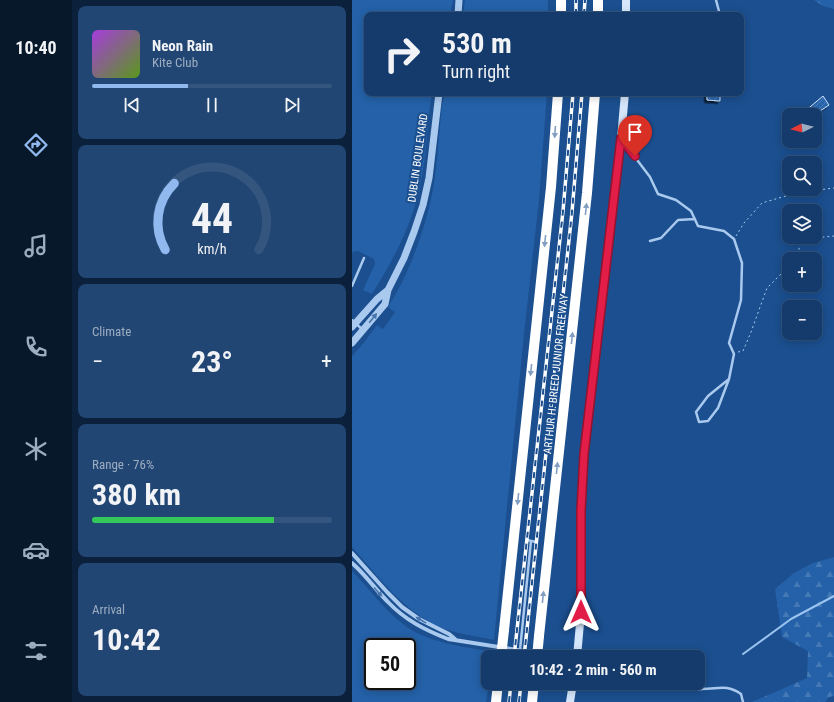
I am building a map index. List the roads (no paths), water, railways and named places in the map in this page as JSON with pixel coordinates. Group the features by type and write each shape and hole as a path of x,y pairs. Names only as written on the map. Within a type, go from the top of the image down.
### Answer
{"highway":[{"path":"561,0 561,12"},
{"path":"598,0 598,12"},
{"path":"502,650 552,181 558,96"},
{"name":"ARTHUR H. BREED JUNIOR FREEWAY","path":"538,650 587,193 595,96"},
{"path":"496,702 497,690"},
{"path":"532,702 533,690"}],"main road":[{"path":"626,0 626,12"},
{"path":"578,650 581,612 581,511 584,454 625,96"},
{"path":"570,702 572,690"}],"street":[{"path":"458,12 459,0"},
{"name":"DUBLIN BOULEVARD","path":"352,343 385,304 388,290 408,250 423,205 430,167 439,96"},
{"name":"DUBLIN BOULEVARD","path":"353,324 377,298 388,290"},
{"path":"352,553 402,607 419,619 449,634 455,639"},
{"path":"352,563 388,602 417,626 448,639 520,650"}],"lane":[{"path":"716,0 719,12"},
{"path":"621,138 650,177 658,194 676,200 691,211 698,226 724,231 734,239 742,263 741,300 729,343 734,354 729,379 718,408 708,421 699,422 696,412 708,396 729,379"},
{"path":"650,241 660,238 678,220 695,219"},
{"path":"352,286 364,258"},
{"path":"353,324 363,331"},
{"path":"527,540 536,542"},
{"path":"520,650 531,541"},
{"path":"705,690 733,688 741,694 743,702"}],"waterway":[{"path":"743,654 791,619 834,596"}],"railway":[{"path":"576,0 576,12"},
{"path":"584,12 585,0"},
{"path":"515,650 563,211 573,96"},
{"path":"525,650 572,212 582,96"},
{"path":"509,702 510,690"},
{"path":"519,702 520,690"}]}
